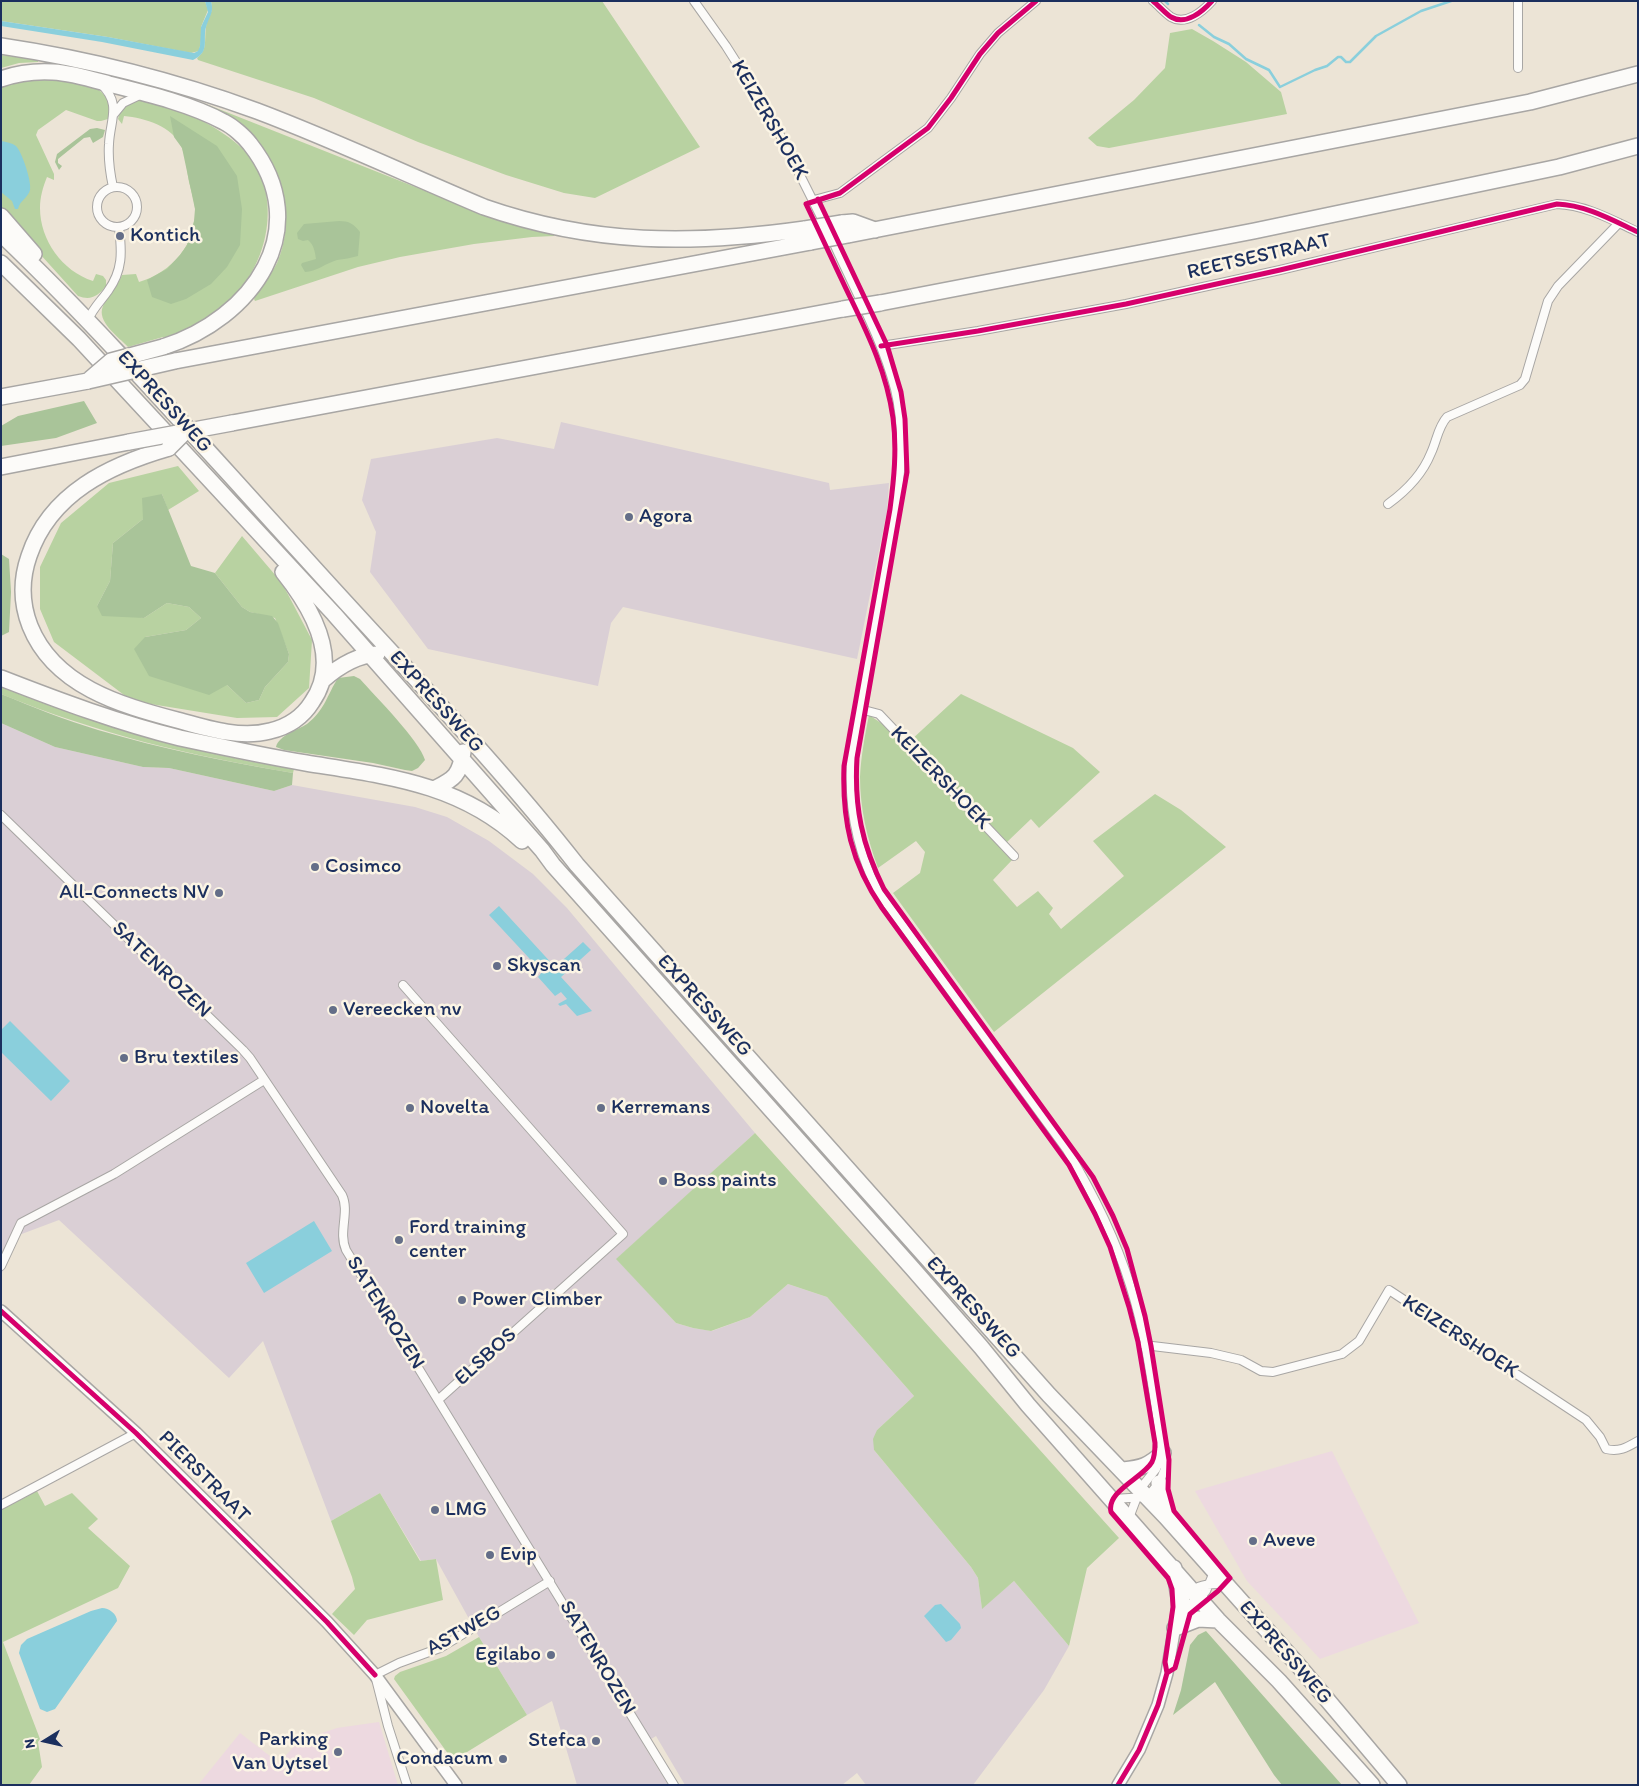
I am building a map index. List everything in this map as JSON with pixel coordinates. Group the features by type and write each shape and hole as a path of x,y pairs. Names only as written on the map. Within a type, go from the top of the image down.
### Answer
{"highway":[{"path":"1,46 57,55 131,72 226,100 296,127 484,206 521,219 553,227 597,235 656,240 808,236"},
{"path":"1,79 24,73 54,72 97,80 146,93 225,122 249,142 262,163 274,189 278,215 276,238 261,274 250,291 234,307 209,326 191,336 163,347 111,361 88,381"},
{"path":"1,397 808,236 845,229 876,230 1530,102 1638,74"},
{"path":"1,467 880,303 1254,231 1559,167 1638,146"},
{"path":"1,216 40,261 46,277"},
{"name":"EXPRESSWEG","path":"1,234 122,355 463,731 578,865 1049,1394 1122,1470 1141,1495 1166,1518 1211,1578 1225,1584 1298,1665 1399,1785"},
{"name":"EXPRESSWEG","path":"1,264 79,339 369,654 542,850 552,865 913,1269 981,1347 1028,1405 1218,1620 1279,1681 1372,1785"},
{"path":"79,339 88,320"},
{"path":"185,432 169,448 115,466 96,476 58,506 43,525 33,543 24,577 24,603 26,616 44,652 56,666 73,680 123,705 209,728 241,734 269,732 292,723 302,715 318,694 323,680 322,645 310,610 262,545 248,522"},
{"path":"323,680 342,665 369,654 391,653"},
{"path":"1,678 98,714 178,737 260,755 392,777 436,788 484,812 506,826 537,855 552,865"},
{"path":"436,788 452,780 459,769 464,744 463,731"},
{"path":"1122,1470 1151,1464 1163,1453"},
{"path":"1160,1483 1166,1518"},
{"path":"1174,1568 1180,1603"},
{"path":"1176,1625 1198,1619 1218,1620"}],"street":[{"name":"KEIZERSHOEK","path":"694,1 726,46 771,117 814,200 880,346 895,390 902,459 897,500 851,757 850,785 859,847 866,869 879,893 1067,1150 1106,1221 1121,1258 1132,1293 1144,1345 1165,1469 1160,1483"},
{"path":"814,200 840,193 928,128 951,98 980,54 998,33 1036,1"},
{"path":"1153,1 1172,18 1186,19 1202,12 1212,1"},
{"path":"1518,1 1518,68"},
{"path":"97,80 110,95 114,114 108,142 109,167 113,187"},
{"path":"114,114 123,103 146,93"},
{"path":"113,187 130,191 137,203 137,210 132,221 119,228 108,226 101,220 97,211 99,197 105,190 113,187"},
{"name":"REETSESTRAAT","path":"880,346 1126,304 1280,270 1557,204 1576,205 1588,209 1638,232"},
{"path":"1388,504 1402,494 1425,464 1432,452 1440,427 1447,417 1520,385 1525,379 1548,301 1558,286 1619,223"},
{"path":"88,320 92,310 113,284 120,268 119,228"},
{"name":"KEIZERSHOEK","path":"860,709 879,714 1014,856"},
{"name":"SATENROZEN","path":"1,815 243,1050 264,1080 342,1195 345,1207 343,1238 346,1250 674,1785"},
{"name":"ELSBOS","path":"403,985 623,1234 438,1400"},
{"path":"1,1266 21,1224 114,1174 264,1080"},
{"name":"KEIZERSHOEK","path":"1144,1345 1211,1353 1241,1360 1261,1371 1274,1372 1342,1354 1359,1341 1389,1290 1586,1420 1600,1437 1606,1449 1616,1452 1638,1441"},
{"name":"PIERSTRAAT","path":"1,1311 136,1433 327,1622 376,1675 456,1785"},
{"name":"PIERSTRAAT","path":"1,1505 136,1433"},
{"path":"1129,1518 1163,1453"},
{"path":"1112,1499 1141,1495 1160,1483"},
{"path":"1176,1625 1196,1594 1197,1587 1211,1578"},
{"name":"ASTWEG","path":"376,1675 399,1663 440,1648 550,1581"},
{"path":"1118,1785 1139,1750 1155,1716 1168,1673 1180,1603 1196,1594"},
{"path":"376,1675 388,1726 407,1785"}],"shaded area":[{"path":"561,422 829,483 830,490 889,483 887,511 857,659 623,607 611,623 598,686 428,649 370,572 376,532 362,500 371,459 497,438 554,449"},
{"path":"1,723 55,747 143,767 169,768 274,791 292,785 415,807 447,817 489,841 533,874 567,908 755,1133 617,1259 676,1323 693,1328 712,1331 750,1317 788,1284 827,1297 914,1396 877,1430 874,1450 971,1567 978,1578 982,1608 1014,1581 1069,1646 1044,1690 973,1785 866,1785 857,1773 842,1785 685,1785 656,1736 643,1744 668,1785 577,1785 552,1701 527,1715 479,1637 436,1559 421,1561 380,1493 331,1521 263,1341 229,1378 59,1220 19,1235 1,1275"},
{"path":"1332,1451 1419,1623 1320,1659 1247,1581 1195,1491"},
{"name":"Parking Van Uytsel","path":"379,1722 398,1785 198,1785 240,1733 279,1763 299,1741 337,1728"}],"green space":[{"path":"1,1 205,1 208,10 201,27 199,51 191,53 108,37 1,21"},
{"path":"211,1 602,1 700,147 595,198 564,193 506,175 418,142 314,98 198,60 197,58 204,48 207,24 212,9"},
{"path":"1192,29 1246,62 1281,92 1287,114 1109,148 1097,146 1088,138 1134,100 1165,68 1170,33"},
{"path":"1,55 38,60 38,62 19,63 1,68"},
{"path":"47,77 79,82 90,86 100,91 106,97 109,107 108,119 101,121 66,110 38,130 36,135 54,174 54,180 47,177 41,196 41,220 44,232 55,253 72,270 93,281 96,274 103,276 106,280 106,286 103,290 90,298 78,296 1,211 1,85"},
{"path":"138,100 161,103 177,109 205,122 235,142 246,152 257,168 264,186 268,205 267,225 257,263 235,295 219,309 193,326 164,339 163,337 128,347 105,323 102,312 105,302 122,275 136,274 139,282 162,272 172,264 187,244 195,221 195,205 182,148 178,140 158,124 124,116 122,124 118,119 125,107"},
{"path":"201,102 476,211 527,228 555,234 554,236 474,244 400,257 358,267 255,301 254,299 277,263 282,248 286,217 281,185 268,155 258,143 201,104"},
{"path":"170,116 217,146 237,176 242,209 240,245 227,267 211,284 186,299 171,304 152,297 147,280 167,269 187,245 194,221 195,209 182,148 174,137"},
{"path":"90,129 105,130 103,137 93,143 90,137 84,138 58,159 58,163 62,166 59,170 55,162 57,154"},
{"path":"339,221 351,223 360,232 358,256 337,260 313,271 305,272 301,265 302,263 316,259 315,254 310,242 298,239 297,233 304,224"},
{"path":"84,401 97,423 56,438 1,446 1,426 18,416"},
{"path":"178,466 199,491 168,510 162,494 143,519 113,543 110,581 97,606 144,618 167,603 189,607 201,618 186,630 145,637 227,685 246,703 259,700 265,687 288,662 289,654 275,618 250,612 242,607 215,573 242,536 282,583 312,640 309,688 277,717 237,718 132,701 54,642 40,609 40,567 61,523 109,483"},
{"path":"162,494 191,566 215,573 242,607 250,612 272,616 278,623 289,654 288,662 265,687 259,700 246,703 227,685 209,695 149,676 134,649 145,637 186,630 201,618 189,607 167,603 144,618 102,616 97,606 110,581 113,543 143,519 142,498"},
{"path":"1,554 9,559 11,592 9,632 1,636"},
{"path":"354,676 360,679 415,742 425,760 418,768 412,771 405,770 373,763 284,750 276,747 281,739 313,719 322,708 338,678"},
{"path":"1,687 73,714 145,736 219,755 294,769 293,773 181,751 109,732 73,721 1,694"},
{"path":"1,694 73,722 122,737 195,754 293,773 292,785 274,791 169,768 143,767 55,747 1,723"},
{"path":"961,694 1073,748 1100,772 1039,828 1031,819 1007,842 910,741"},
{"path":"869,715 890,729 1013,859 993,880 1017,907 1038,891 1053,908 1049,914 1061,929 1124,876 1093,841 1155,794 1181,810 1226,847 994,1032 893,893 920,873 925,852 916,841 878,868 865,823 860,789 861,761"},
{"path":"755,1133 1119,1538 1087,1568 1069,1646 1014,1581 982,1609 978,1578 971,1567 874,1450 873,1439 877,1430 914,1396 827,1297 788,1284 750,1317 711,1331 693,1328 676,1323 616,1259"},
{"path":"37,1491 45,1506 72,1493 98,1519 88,1528 130,1566 118,1588 3,1642 40,1739 38,1742 42,1767 29,1785 1,1785 1,1510"},
{"path":"380,1493 420,1561 436,1559 443,1600 367,1620 354,1635 332,1614 355,1589 331,1521"},
{"path":"1206,1631 1342,1785 1282,1785 1215,1682 1173,1715 1181,1690 1190,1645 1198,1635"},
{"path":"479,1637 527,1715 454,1762 394,1679 400,1672 446,1656"}],"water":[{"path":"205,1 211,1 212,8 205,29 204,49 193,60 102,42 1,26 1,21 108,37 194,53 198,51 200,46 201,27 208,12"},
{"path":"1,141 16,146 24,160 28,174 30,190 20,203 18,209 15,209 12,201 1,192"},
{"path":"499,906 555,967 583,942 591,950 561,977 592,1011 577,1016 566,1004 560,1006 558,1004 567,999 561,992 555,996 538,977 542,972 489,915"},
{"path":"10,1021 70,1081 51,1101 1,1052 1,1030"},
{"path":"314,1221 332,1251 264,1293 246,1263"},
{"path":"941,1604 960,1624 961,1628 951,1640 946,1642 924,1616 935,1605"},
{"path":"102,1608 112,1612 116,1616 117,1621 55,1709 47,1712 40,1709 19,1653 21,1645 27,1639"}],"waterway":[{"path":"1165,1 1168,4"},
{"path":"1199,25 1214,37 1229,44 1246,59 1269,70 1280,87 1327,66 1338,57 1341,57 1346,62 1350,62 1376,36 1421,11 1451,1"}],"cycle path":[{"path":"1036,1 998,33 980,54 951,98 928,128 840,193 806,204 864,326 882,371 893,418 895,441 895,464 890,509 844,766 847,823 856,858 871,891 882,908 1069,1165 1110,1247 1138,1342 1155,1443 1154,1455 1152,1462 1147,1468 1119,1491 1111,1504 1111,1512 1168,1578 1172,1589 1173,1607 1165,1662 1167,1673 1158,1705 1139,1750 1118,1785"},
{"path":"1153,1 1166,14 1182,20 1199,13 1212,1"},
{"path":"818,199 887,345 901,392 905,419 907,472 857,758 857,793 861,825 870,857 884,889 1093,1177 1127,1249 1151,1346 1169,1460 1168,1489 1174,1511 1230,1578 1218,1591 1190,1614 1175,1668 1167,1673"},
{"path":"881,346 978,331 1126,304 1280,270 1557,204 1589,210 1638,232"},
{"path":"1,1311 136,1433 327,1622 375,1675"}],"place":[{"name":"Kontich","path":"120,236"},
{"name":"Agora","path":"629,517"},
{"name":"Cosimco","path":"315,867"},
{"name":"All-Connects NV","path":"219,893"},
{"name":"Skyscan","path":"497,966"},
{"name":"Vereecken nv","path":"333,1010"},
{"name":"Bru textiles","path":"124,1058"},
{"name":"Novelta","path":"410,1108"},
{"name":"Kerremans","path":"601,1108"},
{"name":"Boss paints","path":"663,1181"},
{"name":"Ford training center","path":"399,1240"},
{"name":"Power Climber","path":"462,1300"},
{"name":"LMG","path":"435,1510"},
{"name":"Aveve","path":"1253,1541"},
{"name":"Evip","path":"490,1555"},
{"name":"Egilabo","path":"551,1655"},
{"name":"Stefca","path":"596,1741"},
{"name":"Parking Van Uytsel","path":"338,1752"},
{"name":"Condacum","path":"503,1759"}]}
